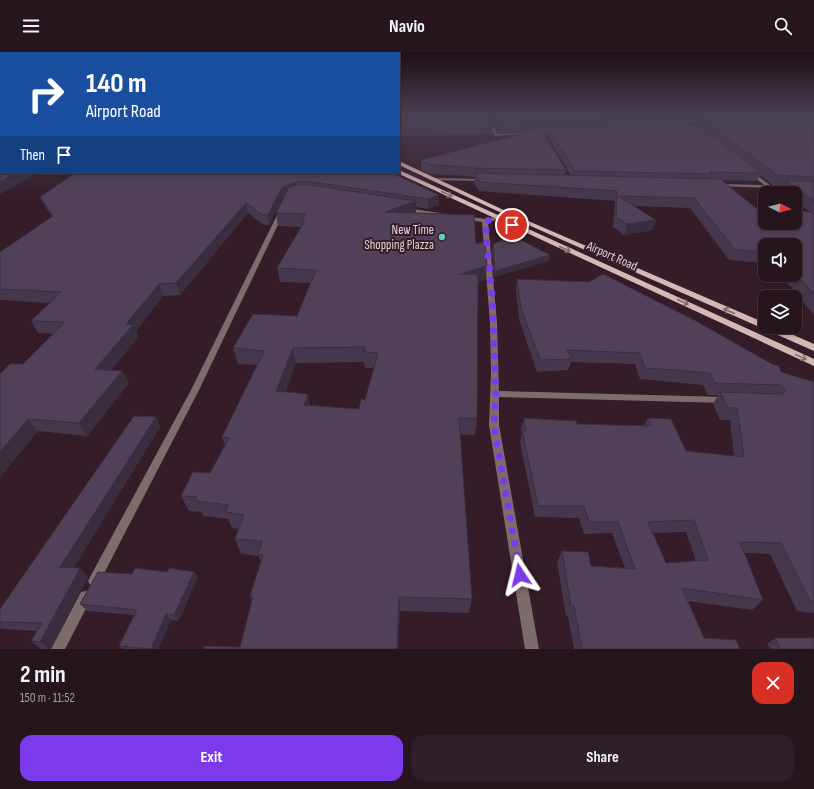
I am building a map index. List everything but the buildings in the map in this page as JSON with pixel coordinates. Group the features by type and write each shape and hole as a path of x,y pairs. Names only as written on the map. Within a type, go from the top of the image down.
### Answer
{"main road":[{"name":"Airport Road","path":"400,163 422,173 431,179 758,323"},
{"name":"Airport Road","path":"400,172 498,219 814,363"},
{"name":"Airport Road","path":"782,334 814,348"}],"street":[{"path":"747,169 770,186"},
{"path":"431,179 493,180"},
{"path":"714,185 770,186"},
{"path":"802,187 814,188"},
{"path":"58,649 195,390 285,204"},
{"path":"395,208 485,221 498,219"},
{"path":"802,214 814,225"},
{"path":"485,221 492,294 496,394 494,425 532,649"},
{"path":"496,394 732,400"}],"place":[{"name":"New Time Shopping Plazza","path":"442,237"}],"route":[{"path":"512,225 498,219 485,221 492,294 496,394 494,425 520,575"}]}
